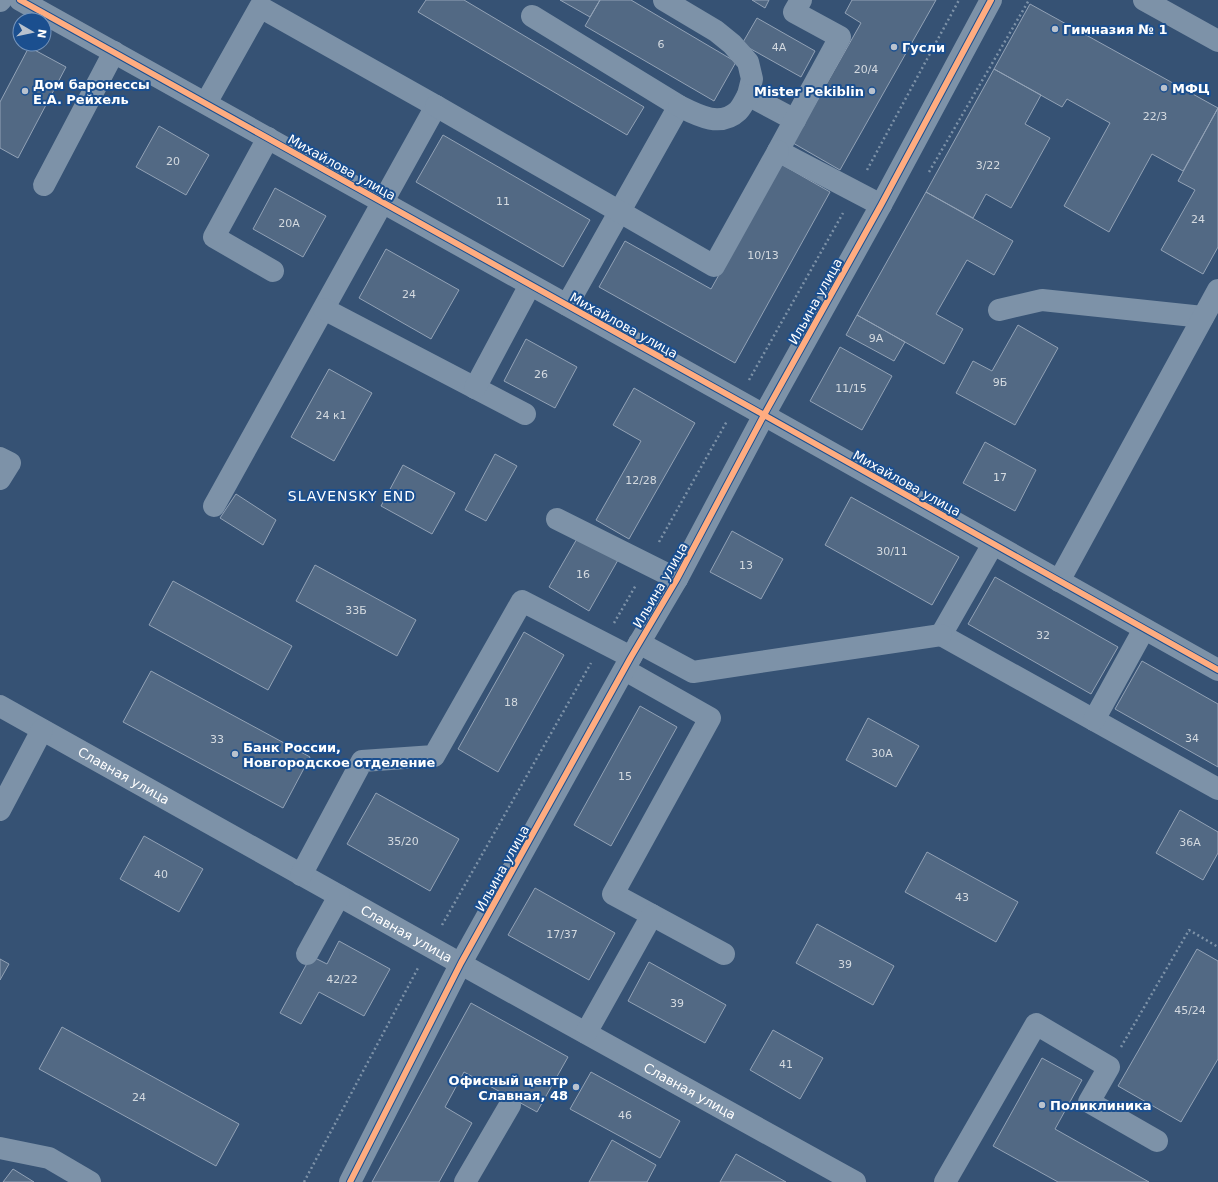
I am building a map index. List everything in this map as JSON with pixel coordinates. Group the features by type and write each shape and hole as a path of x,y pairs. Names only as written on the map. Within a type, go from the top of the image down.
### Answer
{"street":[{"name":"Михайлова улица","path":"20,0 1218,670"},
{"path":"532,16 696,115 708,119 718,120 739,111 748,95 752,79 748,62 732,44 716,31 664,0"},
{"path":"206,103 254,3 714,266 840,37 794,12 801,0"},
{"name":"Ильина улица","path":"350,1182 461,963 677,579 764,415 882,205 991,0"},
{"path":"1144,0 1218,41"},
{"path":"44,185 114,52"},
{"path":"748,95 795,120"},
{"path":"214,506 436,106"},
{"path":"567,305 679,106"},
{"path":"268,138 214,237 273,271"},
{"path":"778,151 882,205"},
{"path":"475,388 530,285"},
{"path":"1059,581 1218,290"},
{"path":"999,310 1042,300 1203,317"},
{"path":"324,309 525,414"},
{"path":"0,458 10,463 0,479"},
{"path":"557,518 677,579"},
{"path":"941,635 993,544"},
{"path":"301,875 362,761 434,756 522,601 632,657 693,672 941,635 1218,789"},
{"path":"1094,720 1144,629"},
{"path":"632,657 710,718 613,894 724,954"},
{"name":"Славная улица","path":"0,706 586,1033 832,1176 855,1182"},
{"path":"0,810 42,730"},
{"path":"307,954 339,896"},
{"path":"586,1033 652,915"},
{"path":"945,1182 1036,1024 1109,1067 1089,1102 1157,1141"},
{"path":"466,1182 510,1105"},
{"path":"0,1148 48,1158 90,1182"}],"path":[{"path":"304,1182 430,946 603,643 855,191 959,0"},
{"path":"1109,1067 1188,930 1218,946"}],"building":[{"path":"426,0 464,0 644,107 627,135 418,12"},
{"path":"560,0 600,0 590,17"},
{"path":"600,0 631,0 736,62 714,101 585,26"},
{"path":"752,0 769,0 765,8"},
{"path":"852,0 936,0 840,170 793,143 861,23 845,13"},
{"path":"1030,4 1218,108 1183,171 1152,154 1109,232 1064,206 1110,123 1067,99 1062,107 994,69"},
{"path":"757,18 815,51 801,77 742,44"},
{"path":"26,52 38,52 66,67 18,158 0,148 0,102"},
{"path":"994,69 1041,95 1025,124 1050,138 1011,208 986,194 973,218 926,192"},
{"path":"1218,108 1218,247 1203,274 1161,250 1195,190 1178,181"},
{"path":"159,126 209,155 186,195 136,167"},
{"path":"443,135 590,220 563,267 416,182"},
{"path":"781,164 830,192 735,363 599,287 625,241 711,289"},
{"path":"275,188 326,216 303,257 253,229"},
{"path":"926,192 1013,241 994,275 967,260 936,314 963,329 944,364 857,315"},
{"path":"386,249 459,290 431,339 359,298"},
{"path":"857,315 905,342 894,361 846,335"},
{"path":"1018,325 1058,348 1015,425 956,393 973,361 992,371"},
{"path":"526,339 577,367 555,408 504,381"},
{"path":"840,347 892,376 862,430 810,401"},
{"path":"329,369 372,393 334,461 291,437"},
{"path":"634,388 695,423 629,539 596,520 641,441 613,425"},
{"path":"985,442 1036,470 1015,511 963,483"},
{"path":"495,454 517,466 486,521 465,510"},
{"path":"403,465 455,493 432,534 381,506"},
{"path":"236,494 276,520 263,545 220,518"},
{"path":"851,497 959,557 932,605 825,545"},
{"path":"732,531 783,559 761,599 710,572"},
{"path":"578,537 618,560 589,611 549,587"},
{"path":"315,565 416,620 397,656 296,601"},
{"path":"995,577 1118,647 1091,694 968,624"},
{"path":"173,581 292,646 268,690 149,625"},
{"path":"524,632 564,655 498,772 458,749"},
{"path":"1142,661 1218,704 1218,767 1115,709"},
{"path":"151,671 310,757 283,808 123,722"},
{"path":"640,706 677,727 611,846 574,825"},
{"path":"868,718 919,746 896,787 846,760"},
{"path":"376,793 459,839 430,891 347,844"},
{"path":"1180,810 1218,832 1218,853 1203,880 1156,853"},
{"path":"144,836 203,869 179,912 120,879"},
{"path":"927,852 1018,902 996,942 905,892"},
{"path":"535,888 615,933 589,980 508,935"},
{"path":"817,924 894,966 873,1005 796,963"},
{"path":"339,941 390,969 364,1016 319,992 301,1024 280,1013 311,956 327,964"},
{"path":"1197,949 1218,961 1218,1059 1181,1122 1118,1086"},
{"path":"0,959 9,964 0,980"},
{"path":"649,962 726,1005 705,1043 628,1001"},
{"path":"471,1003 568,1057 537,1112 464,1072 445,1107 472,1123 439,1182 372,1182"},
{"path":"62,1027 239,1124 216,1166 39,1069"},
{"path":"773,1030 823,1058 800,1099 750,1070"},
{"name":"Поликлиника","path":"1042,1058 1082,1080 1055,1129 1149,1182 1058,1182 993,1146"},
{"path":"591,1072 680,1121 660,1158 570,1109"},
{"path":"612,1140 656,1165 647,1182 589,1182"},
{"path":"736,1154 786,1182 720,1182"},
{"path":"13,1169 34,1182 3,1182"}],"cycle path":[{"path":"20,0 1218,670"},
{"path":"350,1182 461,963 631,657 677,579 764,415 881,205 991,0"}],"place":[{"name":"Гимназия № 1","path":"1055,29"},
{"name":"Гусли","path":"894,47"},
{"name":"МФЦ","path":"1164,88"},
{"name":"Дом баронессы Е.А. Рейхель","path":"25,91"},
{"name":"Mister Pekiblin","path":"872,91"},
{"name":"Банк России, Новгородское отделение","path":"235,754"},
{"name":"Офисный центр Славная, 48","path":"576,1087"},
{"name":"Поликлиника","path":"1042,1105"}],"district":[{"name":"SLAVENSKY END","path":"352,496"}]}
